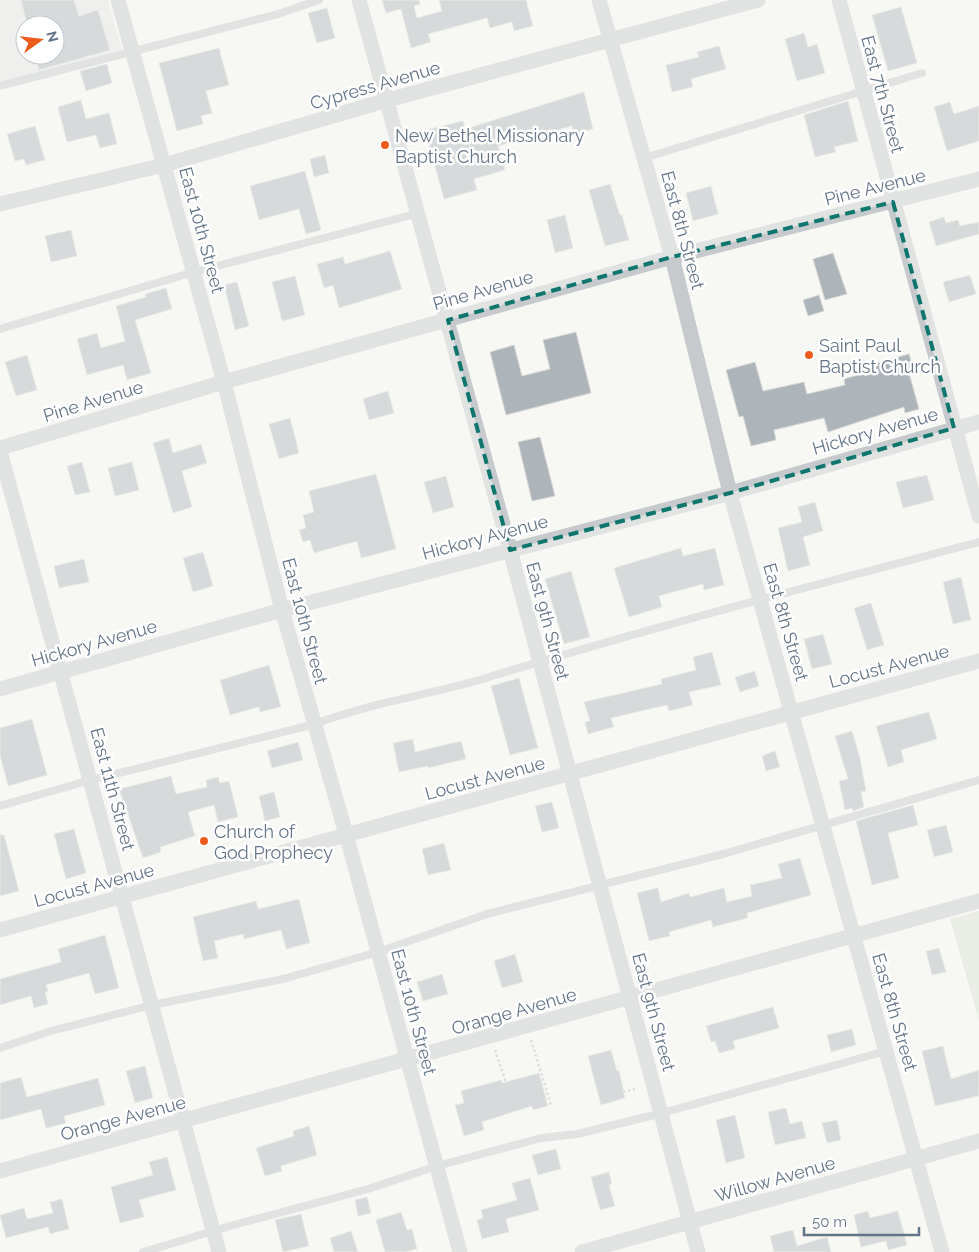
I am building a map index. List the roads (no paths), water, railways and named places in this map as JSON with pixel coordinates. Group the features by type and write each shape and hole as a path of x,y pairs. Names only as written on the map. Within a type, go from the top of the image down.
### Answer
{"street":[{"name":"East 10th Street","path":"118,0 224,382 282,610 346,834 460,1252"},
{"name":"East 9th Street","path":"359,0 448,320 698,1252"},
{"name":"East 8th Street","path":"599,0 672,257 730,493 942,1252"},
{"name":"Cypress Avenue","path":"0,204 164,165 388,100 610,42 758,0"},
{"name":"East 7th Street","path":"839,0 892,202 979,516"},
{"name":"Pine Avenue","path":"0,450 224,382 672,257 979,179"},
{"name":"Hickory Avenue","path":"0,689 282,610 730,493 979,422"},
{"name":"East 11th Street","path":"0,450 219,1252"},
{"name":"Locust Avenue","path":"0,930 979,661"},
{"name":"Orange Avenue","path":"0,1171 184,1122 979,902"},
{"name":"Willow Avenue","path":"582,1252 979,1141"}],"lane":[{"path":"0,86 278,14 319,0"},
{"path":"644,158 922,72"},
{"path":"0,329 194,272 419,213"},
{"path":"0,806 91,780 315,724 338,715 484,678 760,599 979,542"},
{"path":"0,1048 51,1031 152,1006 284,978 378,952 487,914 723,854 979,780"},
{"path":"143,1252 230,1226 393,1182 436,1166 541,1138 578,1134 662,1113 886,1051"}],"place":[{"name":"New Bethel Missionary Baptist Church","path":"385,145"},
{"name":"Saint Paul Baptist Church","path":"809,355"},
{"name":"Church of God Prophecy","path":"204,841"}]}
